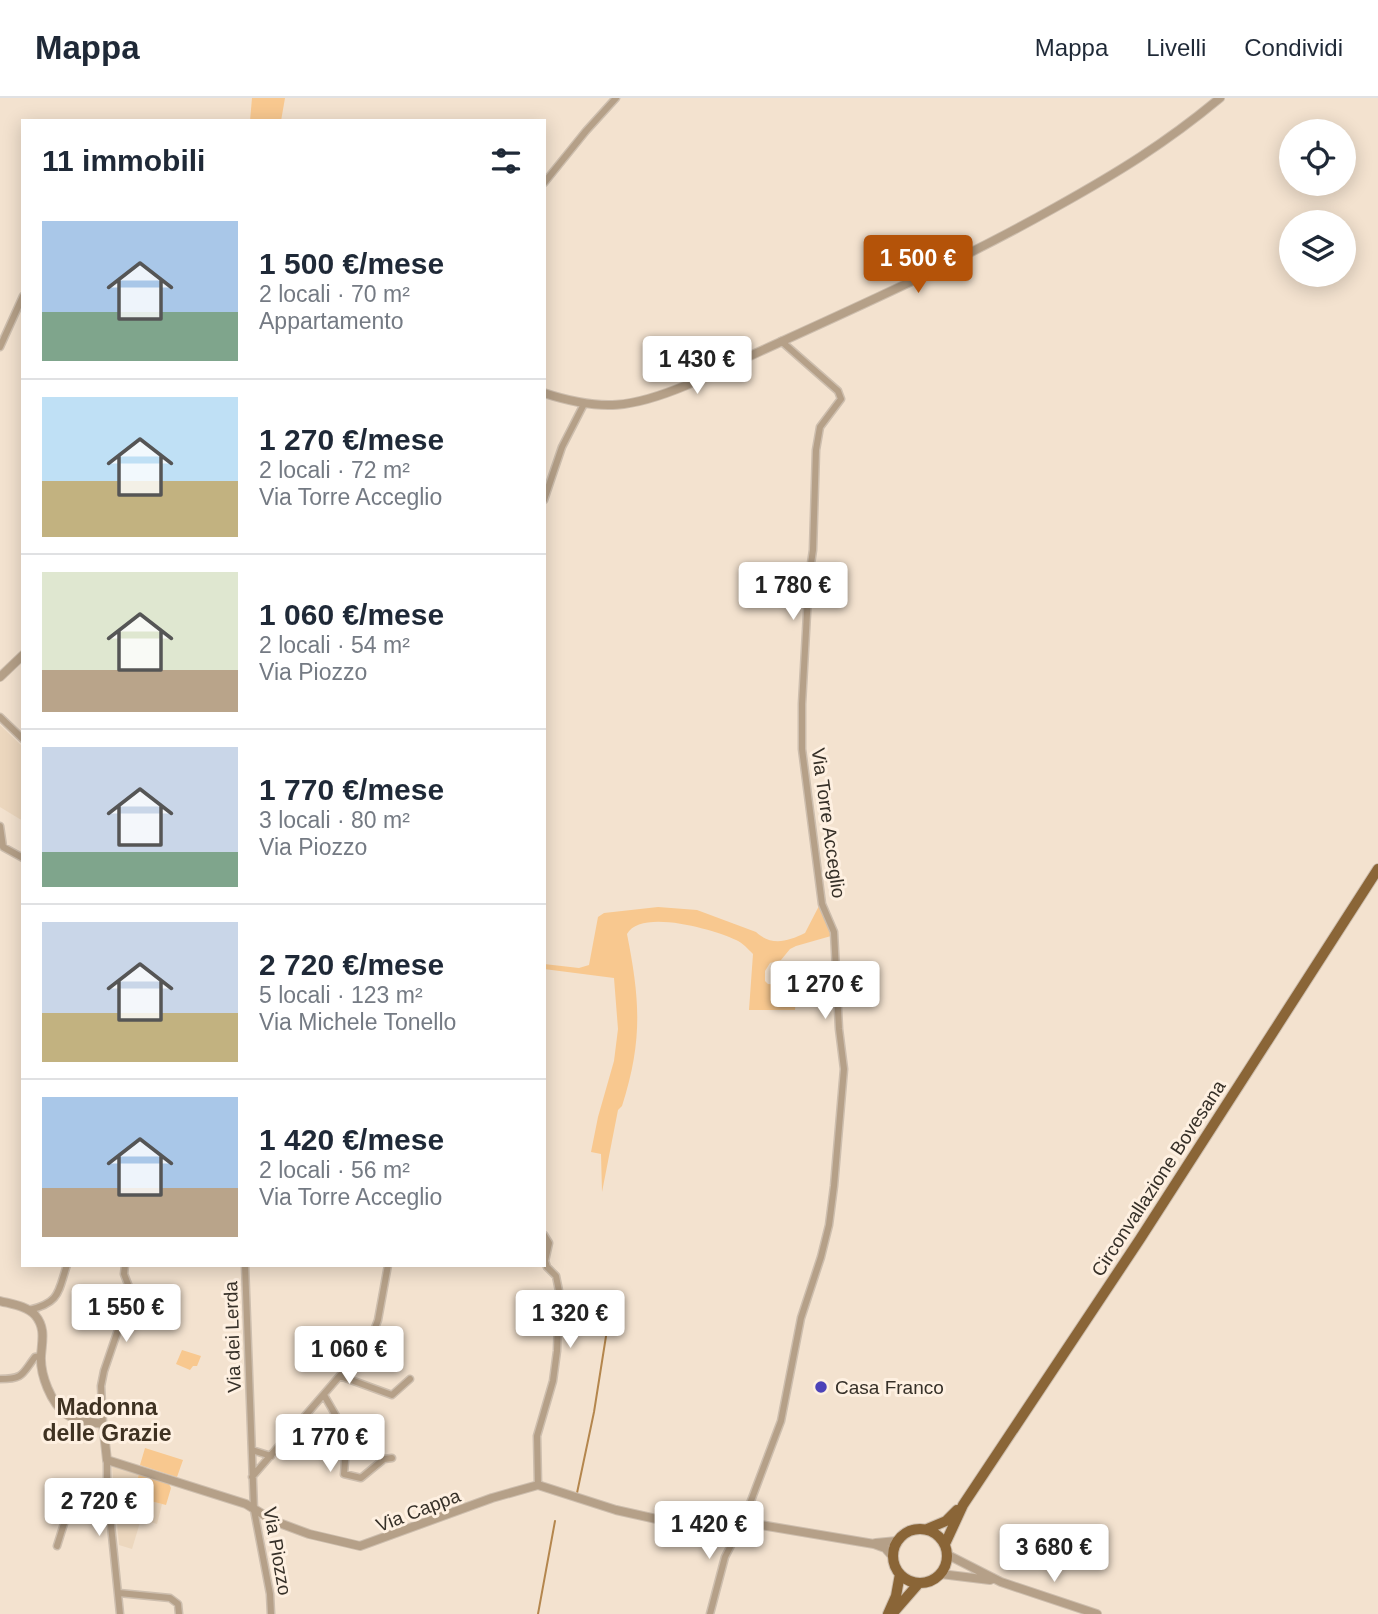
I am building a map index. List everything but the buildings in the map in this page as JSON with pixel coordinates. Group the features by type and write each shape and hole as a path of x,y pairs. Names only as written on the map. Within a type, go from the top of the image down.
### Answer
{"main road":[{"name":"Circonvallazione Bovesana","path":"946,1550 963,1505 1140,1239 1378,869"},
{"name":"Circonvallazione Bovesana","path":"926,1529 946,1521 963,1505"},
{"path":"926,1529 934,1532 946,1550 941,1574 935,1579 919,1583 905,1579 900,1574 893,1556 897,1541 910,1531 926,1529"},
{"path":"890,1614 900,1574"},
{"path":"890,1614 919,1583"}],"street":[{"path":"546,181 616,98"},
{"path":"546,394 584,404 618,406 642,403 687,385 995,242 1159,146 1220,98"},
{"path":"0,347 21,300"},
{"name":"Via Torre Acceglio","path":"710,1614 725,1557 743,1522 781,1421 801,1318 821,1257 834,1186 844,1083 834,932 822,904 802,749 802,704 813,550 816,450 820,427 841,399 838,391 781,341"},
{"path":"546,494 562,447 584,404"},
{"path":"0,677 21,657"},
{"path":"0,717 21,737"},
{"path":"0,826 3,847 21,857"},
{"path":"546,1238 549,1243 546,1256"},
{"path":"546,1264 556,1276 559,1291 557,1351 553,1381 537,1436 538,1485 607,1508 683,1525 743,1522 874,1544 885,1548 893,1556"},
{"path":"0,1301 29,1310 43,1307 55,1298 66,1267"},
{"path":"120,1614 107,1486 101,1386 107,1359 131,1292 124,1274 125,1267"},
{"name":"Via dei Lerda","path":"245,1267 253,1477"},
{"path":"253,1477 370,1341 374,1334 388,1267"},
{"path":"29,1310 42,1328 41,1367 59,1407 74,1418 103,1424"},
{"path":"0,1379 19,1377 25,1373 35,1357 41,1356"},
{"path":"340,1376 392,1395 410,1379"},
{"path":"324,1395 347,1435 344,1474 361,1478 384,1459 392,1458"},
{"path":"252,1450 271,1456"},
{"name":"Via Cappa","path":"107,1460 246,1504 274,1521 309,1534 360,1546 538,1485"},
{"name":"Via Piozzo","path":"253,1477 254,1510 270,1594 271,1614"},
{"path":"57,1546 72,1498 107,1486"},
{"path":"874,1544 897,1541"},
{"path":"946,1550 1001,1582"},
{"path":"941,1574 1001,1582 1097,1614"},
{"path":"118,1593 170,1598 178,1604 179,1614"}],"shaded area":[{"path":"252,98 285,98 281,119 250,119"},
{"path":"0,725 21,745 21,820 0,807"},
{"path":"820,904 831,936 790,949 781,960 770,963 765,971 765,981 768,984 797,986 795,1010 749,1010 753,954 736,940 696,927 662,922 635,926 627,934 637,1000 636,1040 629,1082 622,1106 618,1110 602,1192 601,1154 591,1152 614,1061 618,1029 614,978 546,969 546,964 579,968 589,965 598,917 604,913 658,907 697,910 773,941 792,939 805,933"},
{"path":"182,1350 201,1356 197,1366 190,1370 176,1364"},
{"path":"145,1448 183,1460 177,1477 140,1465"},
{"path":"112,1467 139,1473 134,1497 162,1504 157,1524 141,1519 132,1549 119,1545"},
{"path":"139,1473 167,1480 171,1488 166,1505 134,1497"}],"waterway":[{"path":"577,1493 594,1412 613,1292"},
{"path":"538,1614 555,1521"}],"place":[{"name":"Casa Franco","path":"821,1387"}],"district":[{"name":"Madonna delle Grazie","path":"107,1420"}]}
